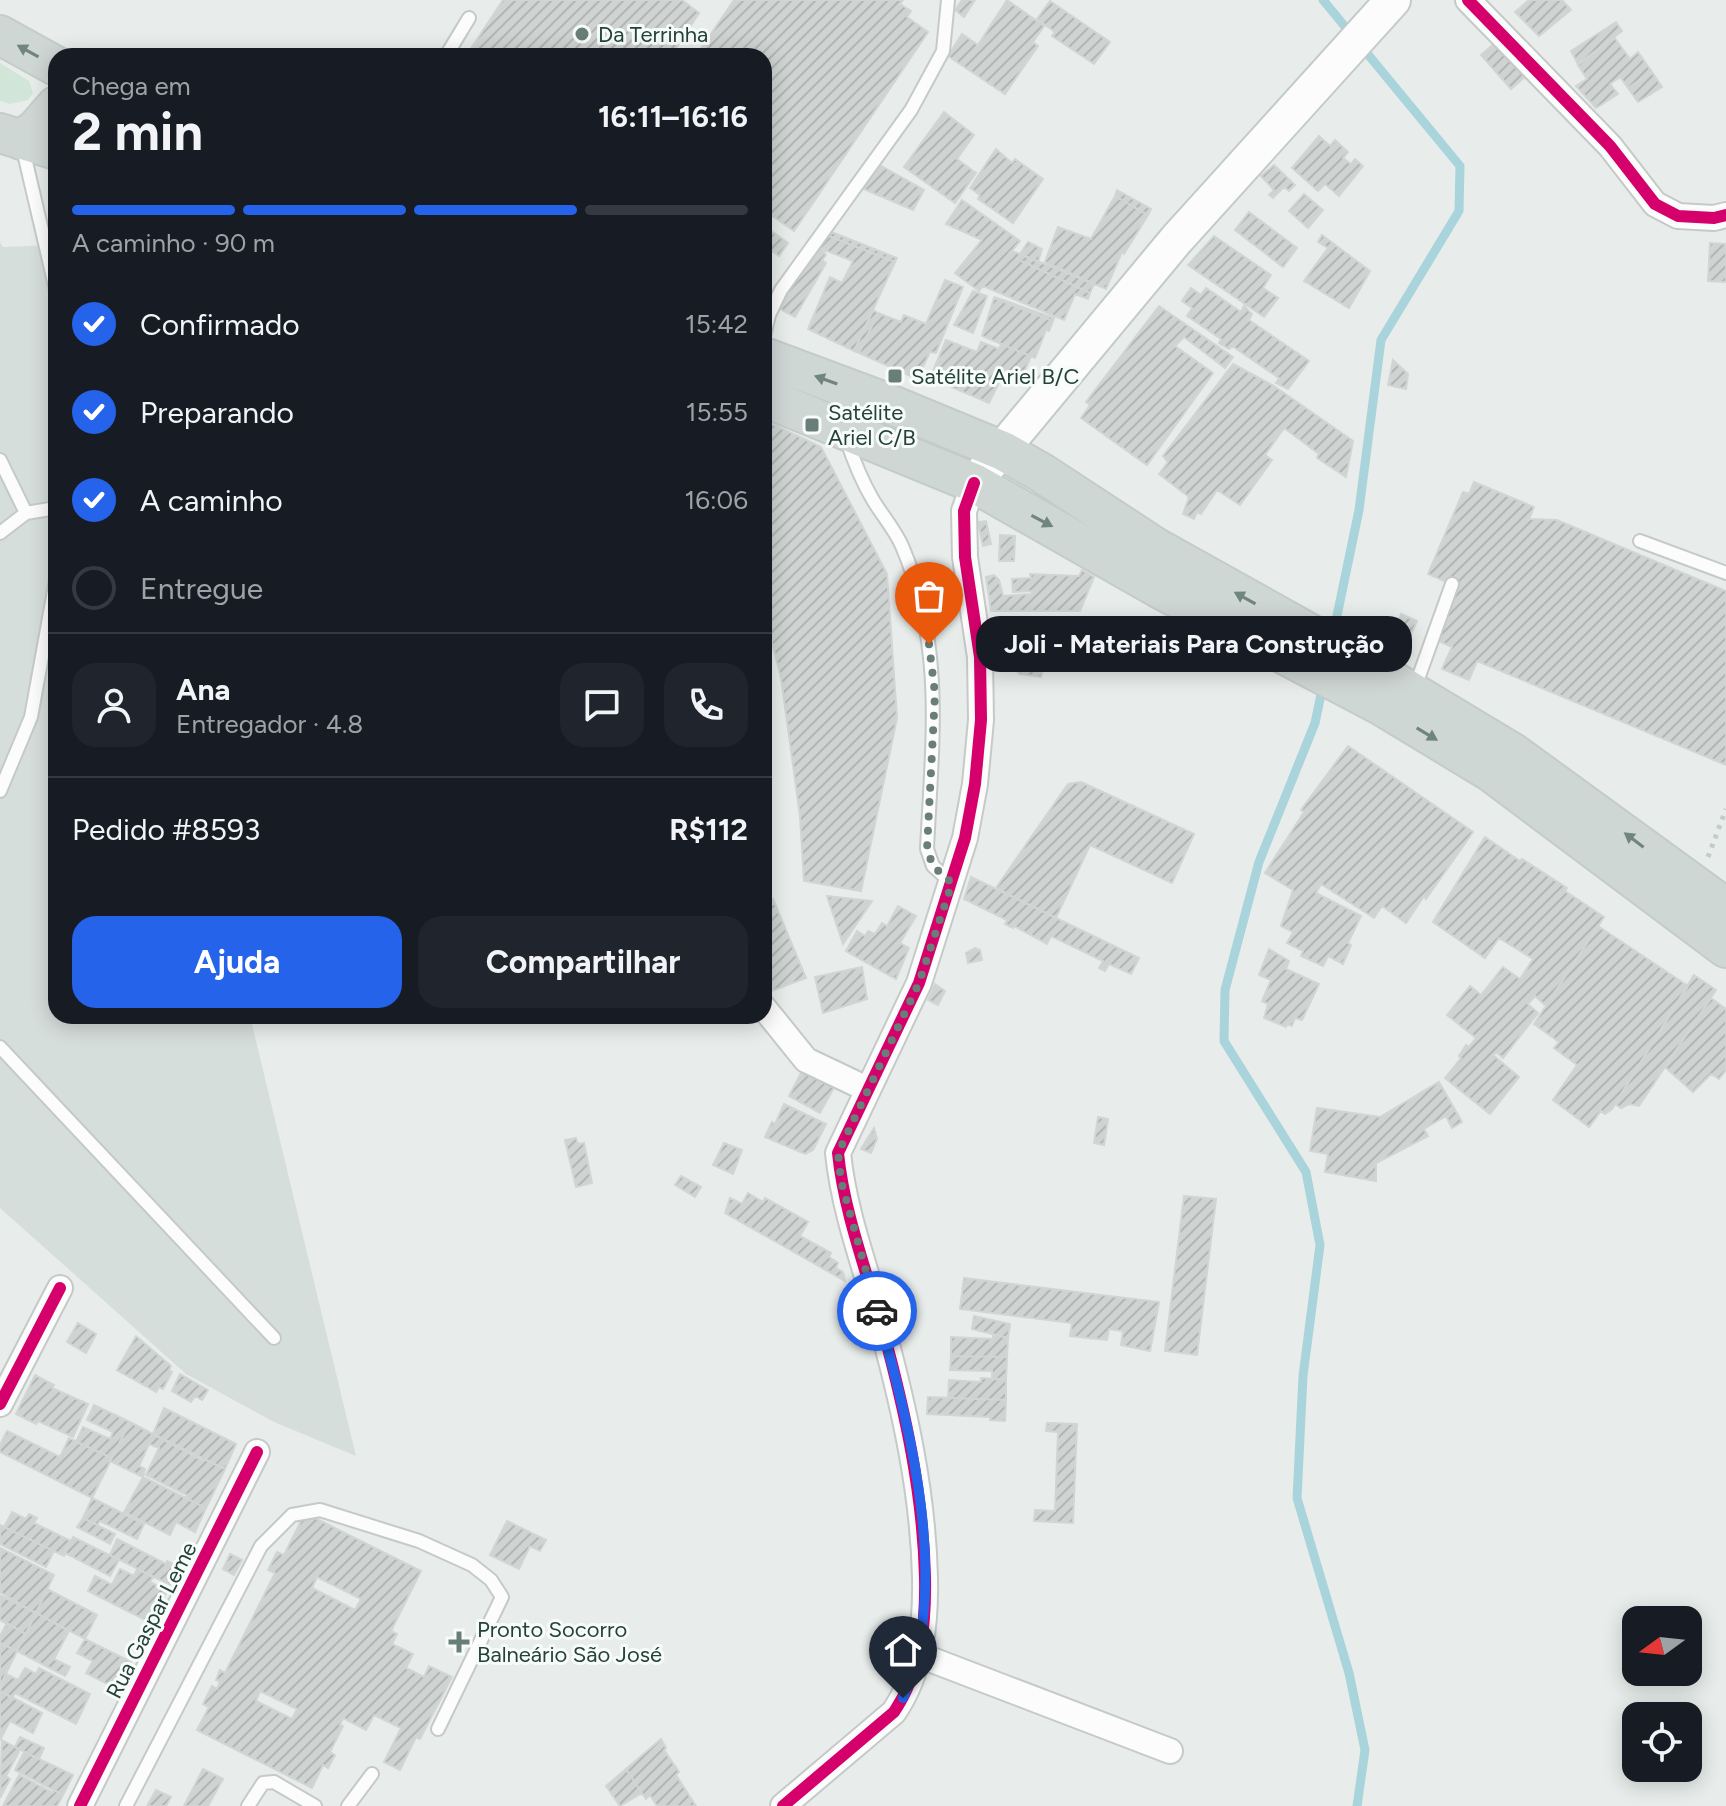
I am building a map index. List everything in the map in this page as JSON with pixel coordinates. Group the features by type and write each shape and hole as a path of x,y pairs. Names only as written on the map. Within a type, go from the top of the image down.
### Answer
{"main road":[{"path":"974,483 1176,240 1393,0"},
{"path":"0,35 48,62"},
{"path":"26,141 48,115"},
{"path":"772,360 1003,451 1042,473 1310,652"},
{"path":"772,400 974,483 1162,590 1310,652 1365,681 1726,948"},
{"path":"1365,681 1412,693 1513,753 1711,898"}],"street":[{"path":"1468,0 1610,146 1655,204 1678,216 1714,218 1726,215"},
{"path":"783,1806 894,1712 903,1698 919,1655 925,1588 921,1501 883,1331 841,1181 838,1153 919,983 965,838 975,784 981,720 980,657 965,557 964,527 964,511 974,483"},
{"path":"772,1018 806,1060 867,1089"},
{"path":"0,1404 60,1288"},
{"name":"Rua Gaspar Leme","path":"87,1804 257,1452"},
{"path":"919,1655 1170,1751"}],"lane":[{"path":"772,309 781,290 911,110 943,51 948,0"},
{"path":"451,48 469,18"},
{"path":"26,141 48,250"},
{"path":"843,429 852,458 871,497 902,544 926,619 935,694 927,849 933,866 952,883"},
{"path":"0,460 26,513"},
{"path":"0,533 26,513 48,509"},
{"path":"1640,541 1726,573"},
{"path":"1412,693 1452,584"},
{"path":"0,791 31,717 48,624"},
{"path":"0,1047 274,1338"},
{"path":"126,1806 261,1546 292,1515 320,1510 419,1541 472,1565 491,1580 502,1597 438,1729"},
{"path":"348,1806 372,1774"},
{"path":"248,1806 263,1783 274,1782 315,1806"}],"path":[{"path":"1711,898 1726,809"}],"shaded area":[{"path":"0,242 3,247 48,245 48,1024 252,1024 356,1456 274,1422 186,1374 0,1208"}],"green space":[{"path":"0,63 29,81 33,93 28,100 10,104 0,101"}],"building":[{"name":"Da Terrinha","path":"503,0 682,0 699,13 676,48 471,48"},
{"path":"734,0 903,0 900,4 911,11 907,17 928,32 794,231 772,216 772,48 701,48"},
{"path":"962,0 975,0 964,17 955,10"},
{"path":"1007,0 1044,26 1033,42 1038,46 1005,94 948,56 962,34 978,45"},
{"path":"1529,0 1562,0 1571,10 1539,36 1515,12"},
{"path":"1050,1 1110,42 1094,64 1052,36 1055,32 1037,19"},
{"path":"1616,22 1622,31 1578,64 1571,51"},
{"path":"1614,37 1630,59 1638,52 1652,72 1628,88 1620,77 1610,84 1618,94 1596,108 1576,86 1587,79 1578,65"},
{"path":"1496,42 1526,76 1511,89 1481,55"},
{"path":"1652,72 1662,87 1638,102 1628,88"},
{"path":"944,112 974,135 957,159 976,173 955,203 904,167"},
{"path":"1319,136 1330,146 1335,140 1348,152 1343,158 1351,164 1355,159 1363,166 1339,196 1325,184 1318,191 1292,168"},
{"path":"996,149 1012,163 1015,159 1043,179 1013,223 978,199 980,195 970,188"},
{"path":"876,163 924,190 913,210 859,187"},
{"path":"1274,165 1295,185 1289,191 1284,187 1273,198 1269,195 1274,190 1261,176"},
{"path":"1117,190 1151,209 1148,215 1115,196"},
{"path":"1304,194 1323,210 1308,228 1289,211"},
{"path":"1115,196 1148,215 1124,254 1122,252 1106,289 1045,262 1058,227 1091,239"},
{"path":"962,200 1020,241 979,291 955,273 982,240 946,224"},
{"path":"1249,212 1297,248 1283,267 1235,230"},
{"path":"829,231 897,258 895,262 826,235"},
{"path":"772,234 788,243 779,256 772,251"},
{"path":"826,235 895,262 854,351 808,329 830,277 842,283 853,261 822,249 826,255 822,260 826,263 795,317 776,307"},
{"path":"1322,235 1370,271 1349,308 1304,281 1328,248 1318,242"},
{"path":"1214,236 1271,275 1263,288 1278,298 1264,317 1188,265"},
{"path":"1028,242 1042,249 1038,262 1020,254"},
{"path":"1710,243 1726,244 1726,282 1708,281"},
{"path":"1011,251 1020,254 1017,259 1090,293 1088,299 1075,294 1064,320 983,286"},
{"path":"1020,254 1094,284 1090,293 1017,259"},
{"path":"945,280 963,287 936,353 930,352 917,379 859,353 878,313 901,322 904,315 926,324"},
{"path":"1191,288 1201,295 1206,288 1241,312 1244,306 1252,314 1249,320 1309,361 1288,389 1276,383 1279,378 1232,346 1229,349 1219,343 1221,339 1187,316 1192,308 1182,301"},
{"path":"973,291 987,296 973,333 954,325"},
{"path":"994,297 1054,318 1053,321"},
{"path":"994,298 1053,321 1035,358 982,336"},
{"path":"1159,306 1233,357 1225,368 1184,337 1175,346 1213,373 1147,465 1081,418 1090,405 1086,402"},
{"path":"873,310 878,313 859,353 854,351"},
{"path":"946,340 977,352 981,342 999,349 1001,344 1031,356 1022,377 1005,370 989,403 930,378"},
{"path":"1393,360 1408,374 1406,389 1388,385"},
{"path":"1233,364 1274,386 1353,441 1346,477 1317,458 1319,454 1284,428 1265,455 1272,460 1240,505 1217,490 1194,519 1183,514 1189,497 1159,474 1168,462 1163,456"},
{"path":"772,424 821,447 887,574 897,718 861,891 804,881 800,816 781,678 772,643"},
{"path":"1474,482 1534,507 1529,519 1557,520 1726,591 1726,765 1477,661 1469,680 1442,669 1452,647 1434,639 1456,586 1428,574 1463,492 1469,494"},
{"path":"986,521 991,544 983,546 978,522"},
{"path":"1000,535 1015,536 1014,561 999,561"},
{"path":"1082,570 1094,577 1080,611 991,611 986,577 994,575 999,580 1003,596 1031,594 1032,591 1013,592 1012,579 1031,578 1030,574 1079,576"},
{"path":"1401,614 1417,621 1410,637 1395,631"},
{"path":"1013,626 1030,629 1028,638 1046,642 1042,657 1011,650"},
{"path":"1012,650 1046,658 1041,677 1007,669"},
{"path":"1348,746 1473,832 1406,923 1382,906 1374,918 1321,884 1316,893 1361,916 1348,943 1351,945 1343,964 1328,956 1323,966 1301,956 1303,951 1287,943 1295,933 1281,926 1293,890 1265,873 1304,812 1301,810"},
{"path":"1081,782 1194,834 1172,883 1090,845 1056,918 996,888 1068,784"},
{"path":"1485,837 1567,888 1565,891 1604,917 1546,1006 1535,996 1528,1004 1538,1013 1503,1058 1496,1052 1493,1055 1519,1077 1490,1114 1445,1078 1461,1058 1459,1056 1466,1045 1469,1047 1476,1038 1447,1015 1470,986 1481,995 1503,967 1520,979 1533,959 1499,938 1485,958 1433,922"},
{"path":"971,877 1139,958 1131,974 1109,964 1105,971 1099,968 1103,961 1051,936 1047,944 1005,924 1007,920 964,899"},
{"path":"827,896 872,901 843,944"},
{"path":"772,899 806,978 772,991"},
{"path":"898,906 916,916 900,943 909,948 896,979 846,951 857,931 865,936 868,931 875,934 882,923 887,926"},
{"path":"1598,926 1688,986 1612,1109 1605,1114 1601,1111 1589,1127 1553,1100 1577,1065 1554,1048 1559,1042 1534,1024"},
{"path":"975,948 980,950 982,960 968,963 966,953"},
{"path":"1269,949 1289,961 1286,969 1319,984 1302,1020 1295,1018 1292,1026 1287,1024 1286,1027 1264,1018 1268,1004 1262,1001 1271,980 1259,975"},
{"path":"862,967 867,999 823,1013 815,977"},
{"path":"1694,975 1716,990 1639,1106 1629,1104 1621,1108 1615,1104"},
{"path":"935,984 945,991 938,1005 928,1000"},
{"path":"1711,998 1726,1009 1726,1070 1719,1079 1711,1074 1693,1092 1665,1067"},
{"path":"804,1067 836,1084 820,1113 789,1096"},
{"path":"1439,1082 1462,1122 1452,1128 1446,1116 1424,1129 1428,1136 1376,1163 1376,1181 1325,1172 1328,1154 1310,1151 1317,1108 1380,1117"},
{"path":"784,1104 826,1124 813,1150 805,1154 765,1137"},
{"path":"1098,1117 1108,1119 1104,1145 1094,1143"},
{"path":"874,1128 877,1139 871,1153 861,1149"},
{"path":"576,1138 578,1144 584,1143 592,1183 576,1187 565,1140"},
{"path":"724,1143 742,1150 733,1174 713,1165"},
{"path":"681,1176 701,1187 695,1197 675,1185"},
{"path":"748,1193 763,1202 765,1198 808,1222 800,1236 831,1253 829,1257 838,1263 836,1268 843,1272 845,1281 725,1213 730,1198 742,1204"},
{"path":"1184,1196 1216,1199 1197,1355 1165,1351"},
{"path":"964,1278 1159,1302 1150,1351 1121,1345 1123,1331 1109,1329 1107,1340 1070,1336 1072,1323 960,1309"},
{"path":"974,1316 1010,1324 1008,1338 972,1329"},
{"path":"78,1323 96,1334 86,1353 67,1342"},
{"path":"993,1334 1008,1338 1007,1357 951,1356 951,1337 993,1339"},
{"path":"136,1336 171,1366 169,1370 172,1372 163,1389 159,1387 156,1392 117,1370"},
{"path":"951,1356 1007,1357 1006,1380 992,1378 992,1371 950,1370"},
{"path":"180,1374 208,1390 202,1400 195,1396 191,1402 172,1391"},
{"path":"35,1375 54,1385 52,1388 88,1404 73,1437 16,1414"},
{"path":"981,1378 1006,1380 1006,1400 948,1398 949,1380 981,1382"},
{"path":"928,1397 1006,1400 1005,1421 990,1420 990,1417 927,1414"},
{"path":"94,1405 130,1422 112,1458 76,1442 83,1427 110,1439 113,1432 87,1420"},
{"path":"164,1408 236,1444 225,1469 153,1434"},
{"path":"130,1422 203,1461 225,1469 206,1508 146,1475 159,1448 149,1444 139,1466 145,1469 143,1477 110,1461"},
{"path":"1047,1423 1077,1424 1073,1523 1034,1521 1035,1510 1055,1511 1058,1432 1046,1431"},
{"path":"7,1431 60,1457 69,1438 112,1458 92,1498 0,1452"},
{"path":"143,1477 206,1508 195,1532 176,1522 170,1535 124,1512"},
{"path":"92,1498 144,1524 137,1539 100,1521 97,1525 83,1518"},
{"path":"12,1512 26,1519 29,1514 37,1518 34,1523 71,1541 64,1556 4,1527"},
{"path":"305,1513 421,1571 391,1631 397,1634 392,1644 413,1654 406,1668 424,1677 429,1666 452,1677 400,1770 384,1762 401,1728 374,1715 366,1730 343,1718 340,1725 343,1726 330,1752 335,1755 328,1768 323,1765 312,1788 197,1730 209,1707 203,1704 212,1686 217,1689 220,1670 225,1673 275,1573 268,1570 277,1552 284,1555","holes":["317,1577 361,1599 355,1610 312,1588","260,1691 297,1709 292,1719 256,1701"]},
{"path":"83,1518 115,1534 110,1544 77,1527"},
{"path":"507,1521 546,1540 540,1551 530,1546 519,1569 490,1555"},
{"path":"0,1525 54,1551 46,1567 0,1544"},
{"path":"73,1537 119,1560 110,1576 65,1553"},
{"path":"117,1539 166,1564 167,1561 179,1566 170,1585 110,1555"},
{"path":"0,1548 54,1575 36,1613 0,1592"},
{"path":"230,1554 242,1560 234,1575 223,1569"},
{"path":"120,1569 134,1576 137,1569 153,1577 150,1582 167,1591 151,1623 88,1591 95,1576 112,1585"},
{"path":"47,1589 97,1615 85,1639 36,1613"},
{"path":"1,1596 36,1613 26,1634 0,1620"},
{"path":"36,1613 69,1631 54,1659 70,1667 65,1676 17,1651"},
{"path":"7,1623 26,1634 17,1651 0,1643"},
{"path":"85,1639 131,1662 117,1689 86,1673 93,1661 77,1653"},
{"path":"0,1643 17,1651 0,1686"},
{"path":"25,1668 36,1674 39,1668 90,1694 76,1724 15,1693 12,1698 0,1691 6,1674 18,1680"},
{"path":"0,1691 42,1713 33,1733 10,1721 0,1740"},
{"path":"20,1737 44,1748 39,1759 15,1747"},
{"path":"661,1739 666,1748 664,1750 679,1772 676,1775 696,1806 657,1806 650,1795 646,1799 626,1769"},
{"path":"2,1740 20,1750 6,1776 10,1779 0,1798"},
{"path":"24,1752 73,1775 63,1795 15,1770"},
{"path":"203,1769 223,1779 208,1806 184,1806"},
{"path":"626,1769 642,1793 620,1806 606,1786"},
{"path":"19,1775 63,1795 57,1806 3,1806"},
{"path":"156,1790 171,1797 166,1806 147,1806"}],"waterway":[{"path":"1323,0 1460,166 1459,211 1381,340 1359,510 1333,635"},
{"path":"1323,685 1315,723 1259,862 1225,990 1224,1041 1306,1172 1320,1245 1303,1376 1297,1498 1349,1673 1365,1750 1357,1806"}],"cycle path":[{"path":"1468,0 1610,146 1655,204 1678,216 1714,218 1726,215"},
{"path":"783,1806 894,1712 910,1681 923,1630 924,1546 912,1452 891,1360 851,1220 838,1153 919,983 965,838 975,784 981,720 980,657 965,557 964,511 974,483"},
{"path":"0,1404 60,1288"},
{"path":"80,1806 257,1452"}],"way so far":[{"path":"877,1311 841,1181 838,1153 919,983 952,883 933,866 927,849 935,694 929,644"}],"place":[{"name":"Da Terrinha","path":"582,34"},
{"name":"Satélite Ariel B/C","path":"895,376"},
{"name":"Satélite Ariel C/B","path":"812,425"},
{"name":"Joli - Materiais Para Construção","path":"929,644"},
{"name":"Pronto Socorro Balneário São José","path":"459,1642"}],"route":[{"path":"877,1311 905,1423 921,1501 924,1538 925,1588 919,1655 903,1698"}]}
